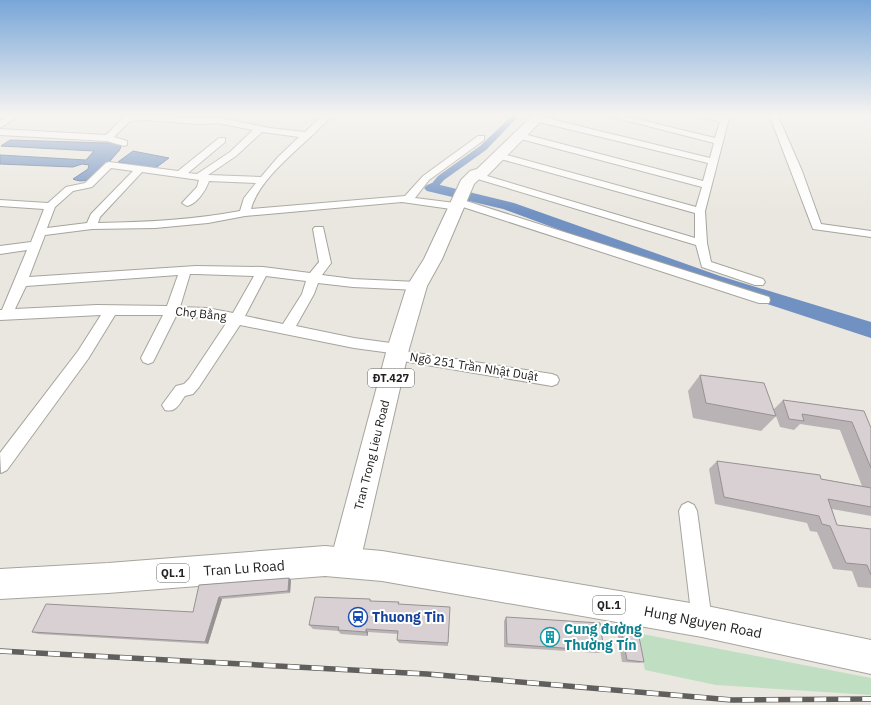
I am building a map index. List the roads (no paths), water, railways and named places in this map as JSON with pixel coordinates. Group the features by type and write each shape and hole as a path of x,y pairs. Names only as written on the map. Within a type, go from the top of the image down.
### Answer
{"main road":[{"name":"Tran Trong Lieu Road","path":"345,562 398,352 417,286 433,259 467,188 473,170 500,147"},
{"path":"467,188 509,147"},
{"name":"Tran Lu Road","path":"0,584 108,578 325,561 345,562"},
{"name":"Hung Nguyen Road","path":"345,562 382,566 702,621 871,657"}],"street":[{"path":"180,175 214,147"},
{"path":"202,178 241,147"},
{"path":"245,213 249,198 281,159 294,147"},
{"path":"408,199 434,171 468,147"},
{"path":"561,147 707,186"},
{"path":"656,147 714,162"},
{"path":"718,147 700,211 701,243 706,264 759,282"},
{"path":"787,147 817,227 871,234"},
{"path":"500,156 700,211"},
{"path":"3,314 21,282 50,206 70,189 88,185 109,165 202,178 263,180"},
{"path":"92,226 95,216 140,169"},
{"path":"187,203 202,188 202,178"},
{"path":"467,188 518,219 675,272 764,300"},
{"path":"41,232 92,226 154,225 208,220 245,213 408,199 467,188 701,243"},
{"path":"0,203 50,206"},
{"path":"287,329 308,294 313,278 326,263 319,229"},
{"path":"0,250 36,245"},
{"path":"21,282 185,271 262,271 353,283 417,286"},
{"path":"148,358 172,311 185,271"},
{"path":"170,405 181,390 188,390 194,383 237,318 262,271"},
{"path":"1,465 83,355 111,310"},
{"name":"Chợ Bằng","path":"3,314 111,310 172,311 237,318 398,352"},
{"name":"Ngõ 251 Trần Nhật Duật","path":"398,352 552,380"},
{"path":"688,511 702,621"}],"water":[{"path":"18,147 121,147 99,173 87,180 80,181 73,179 88,169 89,165 82,164 73,167 0,164 0,155 86,160 94,151"},
{"path":"133,151 169,158 154,169 118,162"}],"waterway":[{"path":"432,188 441,178 484,147"},
{"path":"432,188 508,206 713,280 871,330"}],"railway":[{"path":"0,651 427,674 732,700 871,699"}],"place":[{"name":"Thuong Tin","path":"358,617"},
{"name":"Cung đường Thường Tín","path":"550,637"}]}
